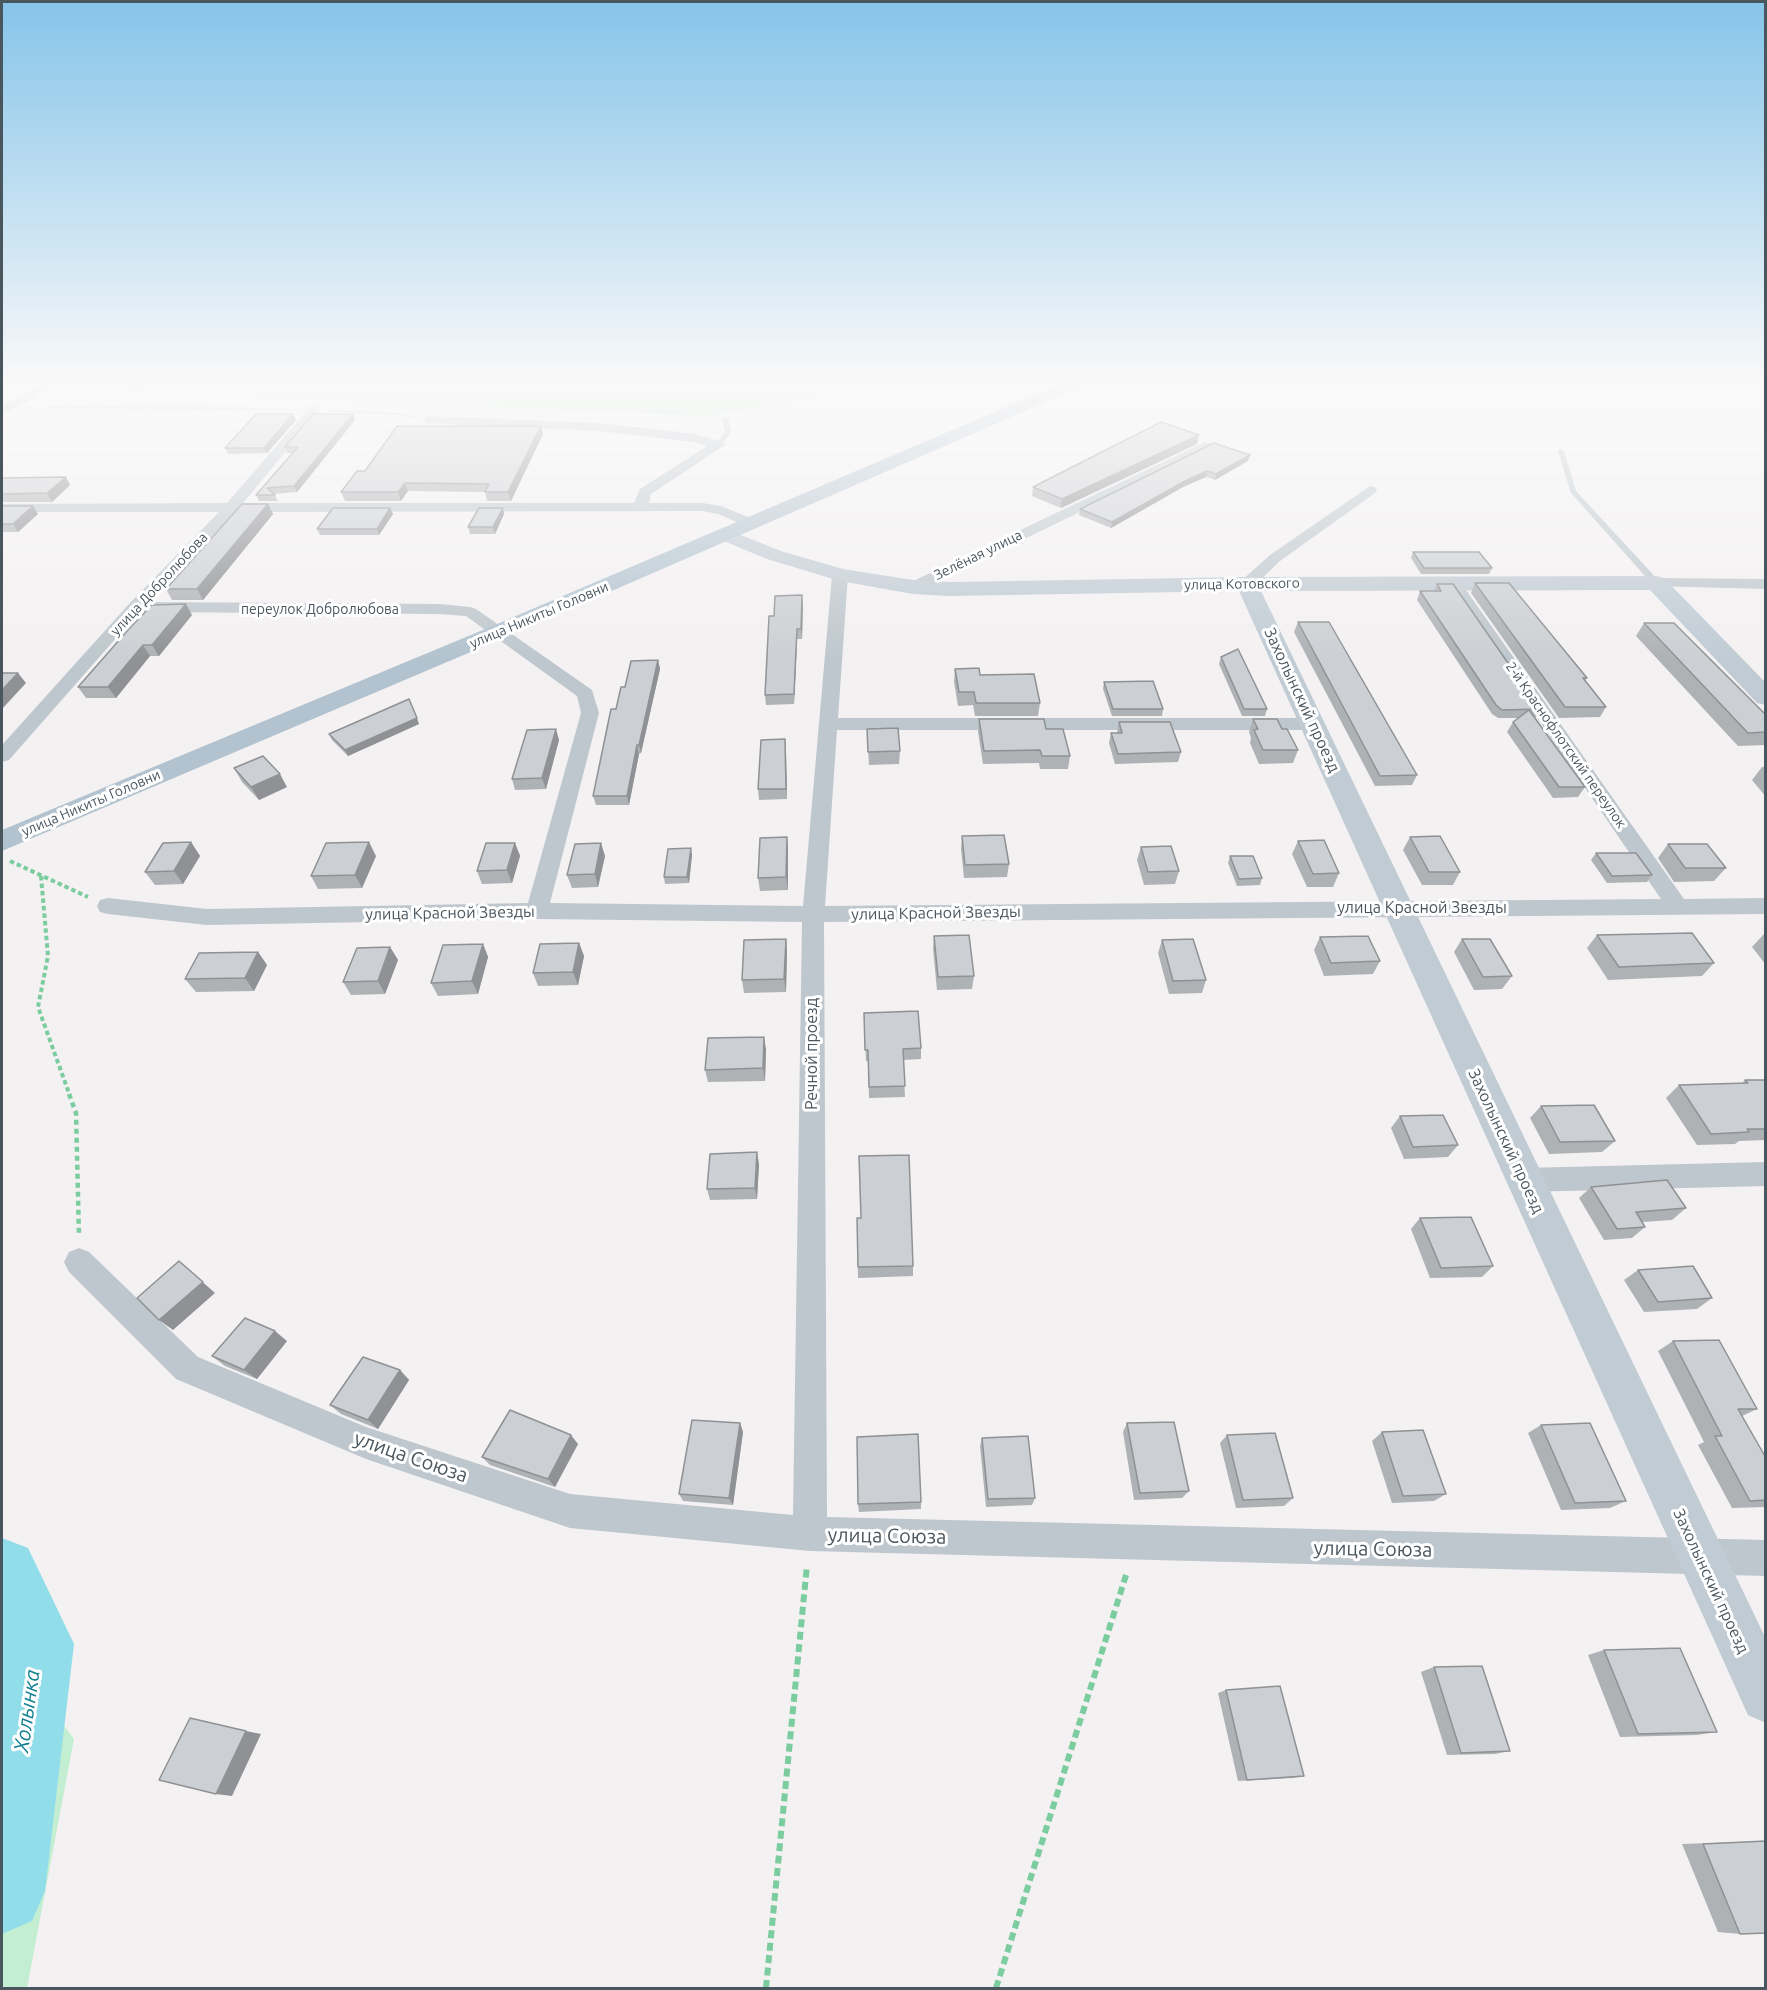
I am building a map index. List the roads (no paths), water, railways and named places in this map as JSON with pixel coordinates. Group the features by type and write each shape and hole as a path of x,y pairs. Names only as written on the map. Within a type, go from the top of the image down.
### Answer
{"main road":[{"name":"улица Никиты Головни","path":"2,841 865,475"}],"street":[{"name":"улица Добролюбова","path":"2,756 135,607 231,507 258,475"},
{"path":"640,507 645,492 672,475"},
{"name":"Зелёная улица","path":"913,587 1145,475"},
{"path":"1247,584 1275,558 1370,489"},
{"path":"2,508 702,507 721,510 753,524"},
{"name":"улица Котовского","path":"726,535 774,555 840,575 913,587 950,589 1247,584 1766,584"},
{"name":"Речной проезд","path":"810,1534 813,914 840,575"},
{"name":"2-й Краснофлотский переулок","path":"1453,583 1678,907"},
{"path":"1656,583 1766,698"},
{"name":"Захолынский проезд","path":"1247,584 1766,1697"},
{"name":"переулок Добролюбова","path":"135,607 440,609 470,612 586,694 590,713 537,911"},
{"path":"828,724 1313,724"},
{"name":"улица Красной Звезды","path":"108,906 207,917 537,911 813,914 1766,906"},
{"path":"1523,1180 1766,1174"},
{"name":"улица Союза","path":"79,1262 188,1368 366,1443 570,1511 810,1534 1766,1558"}],"lane":[{"path":"1569,475 1574,492 1656,583"}],"waterway":[{"name":"Холынка","path":"2,1574 36,1644 2,1891"}]}
